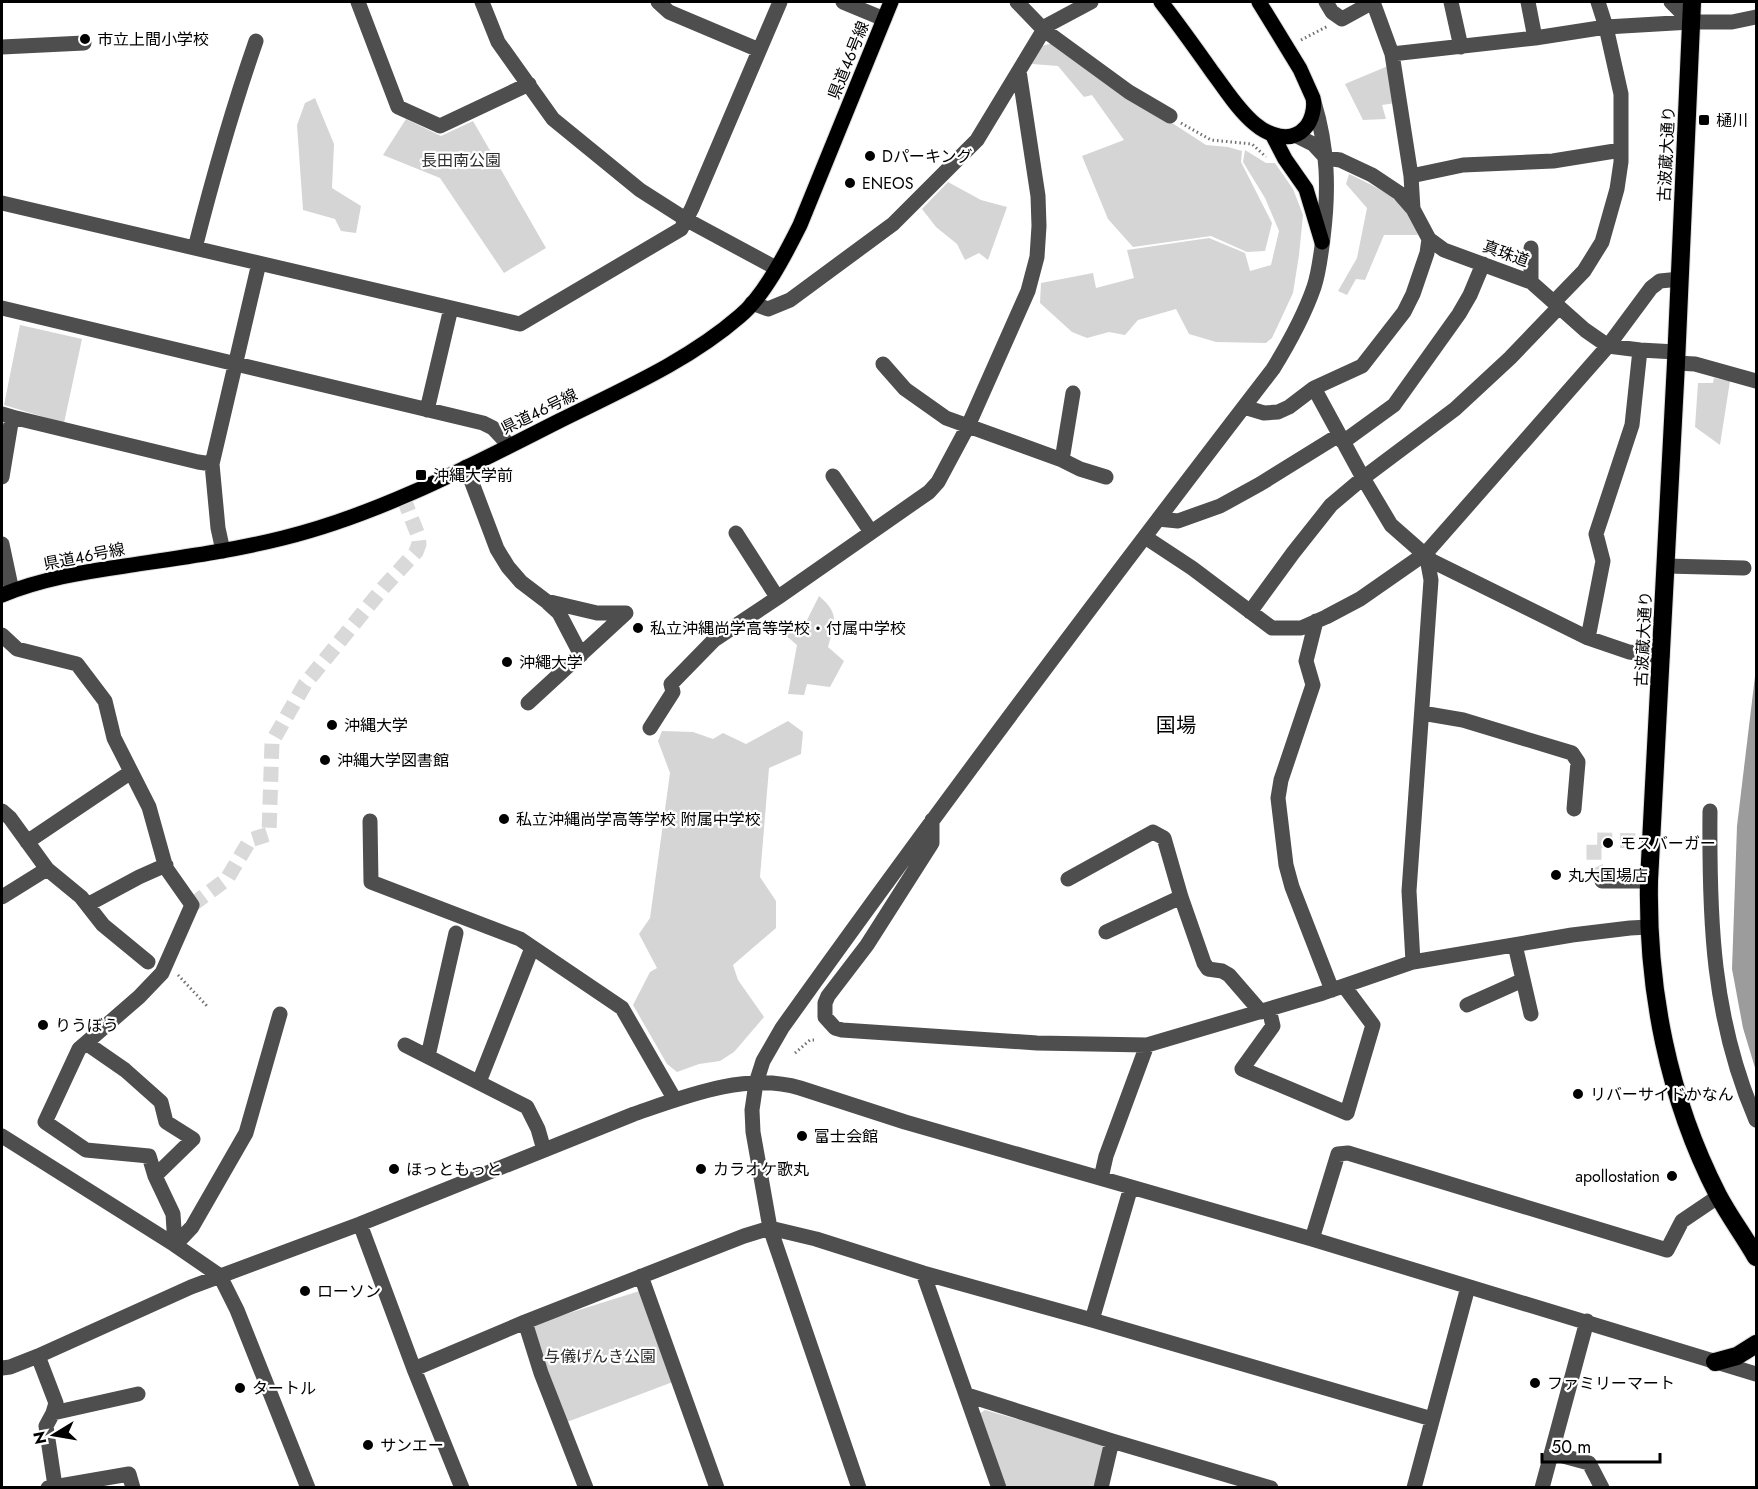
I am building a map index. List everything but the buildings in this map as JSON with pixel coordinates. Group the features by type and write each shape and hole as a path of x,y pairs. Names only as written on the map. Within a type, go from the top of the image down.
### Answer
{"highway":[{"name":"古波蔵大通り","path":"1692,2 1662,656 1649,881 1649,927 1656,1006 1671,1071 1693,1141 1719,1196 1756,1257"},
{"path":"1715,1362 1737,1356 1756,1344"}],"main road":[{"name":"県道46号線","path":"7,593 74,575 223,551 324,527 403,497 466,467 617,392 695,350 741,315 776,268 800,225 891,2"},
{"path":"1161,2 1236,104 1256,124 1279,137 1295,135 1310,121 1314,102 1307,81 1259,2"},
{"path":"1272,134 1285,159 1306,189 1322,242"}],"street":[{"path":"358,2 398,107 440,126 529,84"},
{"path":"482,2 498,42 553,119 640,190 687,220 776,268"},
{"path":"658,2 669,12 759,50"},
{"path":"2,202 520,324 681,229 687,220 780,2"},
{"path":"843,2 884,19"},
{"path":"1017,2 1044,30 1129,92 1170,116"},
{"path":"752,303 768,309 790,300 893,224 977,140 1046,26 1090,2"},
{"path":"1326,2 1332,12 1342,18 1373,2 1392,54 1411,176 1413,209"},
{"path":"1451,2 1461,47"},
{"path":"1528,2 1535,38"},
{"path":"1250,612 1330,505 1455,409 1510,358 1584,271 1602,242 1617,189 1621,150 1621,94 1598,2"},
{"path":"1671,2 1691,22"},
{"path":"1392,54 1535,38 1606,27 1732,22 1756,17"},
{"path":"195,248 231,114 256,41"},
{"path":"2,47 84,43"},
{"path":"650,728 673,692 671,684 714,640 929,492 938,482 968,426 1028,291 1037,257 1038,196 1019,71"},
{"path":"859,1488 771,1228 753,1132 752,1110 756,1083 769,1050 782,1028 932,820 1288,346 1314,285 1333,159 1314,102"},
{"path":"1244,407 1264,413 1278,412 1289,407 1314,388 1362,366 1404,312 1427,253 1429,239 1413,209 1399,193 1372,175 1333,159 1313,144 1295,135"},
{"path":"1411,176 1463,165 1552,161 1621,150"},
{"name":"真珠道","path":"1429,239 1444,250 1531,282 1585,330 1608,346 1676,357 1756,381"},
{"path":"1531,248 1531,282"},
{"path":"223,551 218,528 212,464 259,263"},
{"path":"1158,519 1178,521 1220,506 1341,438 1394,405 1459,314 1483,264"},
{"path":"1145,537 1192,568 1272,628 1300,628 1316,621 1360,599 1426,553 1608,346 1651,288 1660,281 1680,279"},
{"path":"2,308 483,423 493,428 509,445"},
{"path":"427,410 451,309"},
{"path":"1588,638 1603,561 1596,534 1632,425 1640,350"},
{"path":"883,364 905,389 946,418 1062,460 1080,470 1106,477"},
{"path":"1314,388 1391,525 1426,553 1432,561 1588,638 1629,652 1662,656"},
{"path":"1062,460 1073,393"},
{"path":"2,477 7,416 212,464"},
{"path":"466,467 497,549 508,567 521,582 559,613 581,655"},
{"path":"833,476 872,532"},
{"path":"736,533 777,597"},
{"path":"2,544 7,593"},
{"path":"1413,963 1409,891 1431,580 1426,553"},
{"path":"1666,566 1744,568"},
{"path":"528,703 626,613 597,613 546,602"},
{"path":"1068,879 1153,832 1164,838 1204,963 1208,969 1229,975 1265,1011 1272,1026 1242,1069 1347,1113 1373,1025 1338,988 1292,887 1286,865 1278,798 1281,780 1313,685 1306,661 1316,621"},
{"path":"2,635 17,649 77,664 105,701 114,738 149,807 166,865 192,905 162,974 139,998 79,1049 45,1122 86,1150 149,1156 155,1176 173,1214 176,1245"},
{"path":"1422,713 1463,720 1572,753 1578,762 1574,809"},
{"path":"27,842 131,772"},
{"path":"2,811 10,818 47,869 81,897 103,924 148,962"},
{"path":"1710,811 1709,884 1714,963 1732,1051 1756,1120"},
{"path":"932,820 932,843 867,945 828,996 824,1010 825,1017 836,1028 1037,1043 1147,1045 1265,1011 1413,963 1572,935 1649,927"},
{"path":"370,821 371,882 519,939 622,1008 675,1100"},
{"path":"87,905 166,865"},
{"path":"2,897 47,869"},
{"path":"1602,881 1649,881"},
{"path":"1106,932 1181,897"},
{"path":"428,1056 456,933"},
{"path":"1515,945 1531,1014"},
{"path":"479,1082 532,948"},
{"path":"1467,1005 1523,980"},
{"path":"176,1245 192,1227 246,1133 280,1014"},
{"path":"86,1043 125,1070 161,1102 166,1122 194,1139 155,1176"},
{"path":"405,1045 527,1107 538,1129 544,1150"},
{"path":"1101,1178 1106,1156 1147,1045"},
{"path":"2,1368 38,1356 168,1296 360,1224 616,1121 710,1090 756,1083 788,1084 904,1122 1312,1239 1756,1374"},
{"path":"2,1136 176,1245 220,1276 237,1310 306,1487"},
{"path":"1312,1239 1338,1154 1348,1153 1667,1250 1682,1221 1719,1196"},
{"path":"1092,1320 1131,1187"},
{"path":"360,1224 414,1369 462,1488"},
{"path":"414,1369 641,1276 744,1236 771,1228 816,1239 1432,1419"},
{"path":"923,1272 999,1488"},
{"path":"641,1276 717,1488"},
{"path":"1414,1488 1468,1287"},
{"path":"1542,1488 1587,1321"},
{"path":"525,1322 541,1373 586,1488"},
{"path":"38,1356 56,1403 54,1413 46,1426 51,1487 129,1474 133,1488"},
{"path":"54,1413 138,1394"},
{"path":"967,1395 1270,1488"},
{"path":"1101,1488 1112,1441"},
{"path":"1552,1453 1589,1463 1602,1488"}],"path":[{"path":"1301,40 1342,18"},
{"path":"1170,116 1211,140 1252,144 1266,158"},
{"path":"169,957 177,973 207,1006"},
{"path":"795,1053 810,1040 814,1040"}],"green space":[{"path":"1053,43 1206,145 1242,151 1241,162 1272,223 1265,251 1247,252 1211,236 1133,247 1108,219 1082,156 1124,140 1092,95 1084,97 1058,66 1032,64 1038,47"},
{"path":"1388,66 1396,103 1382,105 1386,119 1363,120 1345,84"},
{"path":"315,98 334,144 332,188 361,206 356,233 341,231 335,219 303,210 297,125 305,103"},
{"name":"長田南公園","path":"406,119 441,136 473,121 546,248 504,273 440,178 383,155"},
{"path":"1245,150 1266,163 1275,163 1293,189 1303,215 1293,293 1272,338 1266,343 1216,342 1189,334 1176,309 1138,320 1125,335 1109,332 1087,338 1072,332 1040,303 1041,283 1093,273 1096,288 1134,278 1127,250 1209,238 1245,253 1250,271 1271,265 1279,231 1265,198 1243,162"},
{"path":"1349,174 1384,192 1399,203 1412,217 1418,235 1384,235 1365,280 1356,279 1347,295 1338,291 1357,258 1367,208 1346,184"},
{"path":"948,182 981,200 1007,207 988,260 979,253 965,260 957,244 936,227 922,209"},
{"path":"20,325 82,339 64,423 4,405"},
{"path":"1714,378 1730,381 1720,445 1695,427 1698,383 1713,383"},
{"path":"819,596 831,608 833,614 834,626 828,647 844,661 830,687 807,684 804,695 788,694 797,645 784,634 804,626"},
{"path":"788,721 803,732 801,754 769,768 760,877 776,901 776,928 733,965 738,980 764,1017 734,1052 720,1061 699,1064 677,1072 667,1064 633,1005 650,972 657,968 639,934 650,918 670,773 658,741 662,731 693,732 713,739 723,733 746,744"},
{"name":"与儀げんき公園","path":"646,1289 678,1380 567,1422 531,1325"},
{"path":"985,1410 1102,1444 1105,1454 1095,1487 1004,1487 978,1415"}],"shaded area":[{"path":"1756,668 1756,1071 1743,1028 1732,969 1737,826"}],"tunnel":[{"path":"192,905 227,879 250,840 269,834 272,742 305,684 383,588 416,552 419,544 418,535 403,497"},
{"path":"1602,881 1594,864 1594,840 1652,841"}],"place":[{"name":"市立上間小学校","path":"85,39"},
{"name":"樋川","path":"1704,120"},
{"name":"Dパーキング","path":"870,156"},
{"name":"ENEOS","path":"850,183"},
{"name":"沖縄大学前","path":"421,475"},
{"name":"私立沖縄尚学高等学校・付属中学校","path":"638,628"},
{"name":"沖繩大学","path":"507,662"},
{"name":"沖縄大学","path":"332,725"},
{"name":"沖縄大学図書館","path":"325,760"},
{"name":"私立沖縄尚学高等学校 附属中学校","path":"504,819"},
{"name":"モスバーガー","path":"1608,843"},
{"name":"丸大国場店","path":"1556,875"},
{"name":"りうぼう","path":"43,1025"},
{"name":"リバーサイドかなん","path":"1578,1094"},
{"name":"富士会館","path":"802,1136"},
{"name":"ほっともっと","path":"394,1169"},
{"name":"カラオケ歌丸","path":"701,1169"},
{"name":"apollostation","path":"1672,1176"},
{"name":"ローソン","path":"305,1291"},
{"name":"ファミリーマート","path":"1535,1383"},
{"name":"タートル","path":"240,1388"},
{"name":"サンエー","path":"368,1445"}],"district":[{"name":"国場","path":"1176,725"}]}
